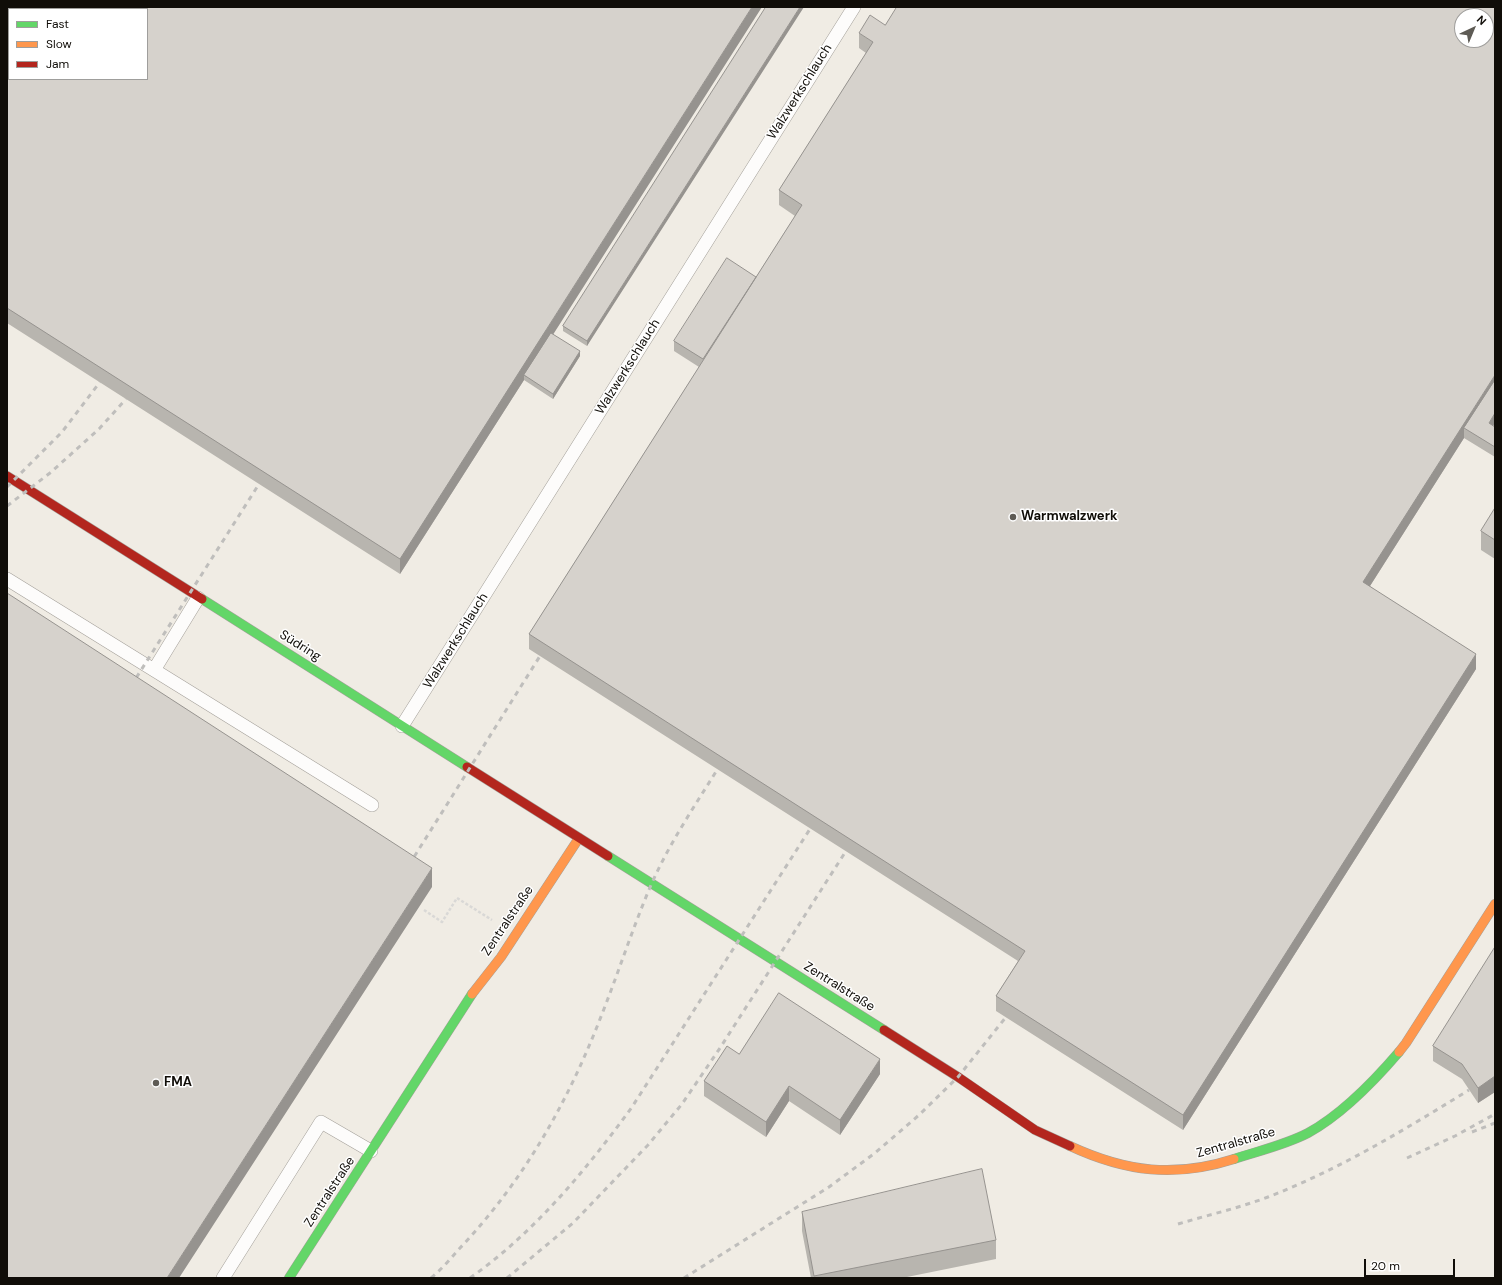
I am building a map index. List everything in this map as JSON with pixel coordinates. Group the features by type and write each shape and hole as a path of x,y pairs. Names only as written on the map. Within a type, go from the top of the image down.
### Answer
{"street":[{"name":"Südring","path":"7,476 579,838"},
{"name":"Zentralstraße","path":"289,1278 471,995 501,957 579,838 958,1077 1035,1130 1081,1151 1110,1162 1150,1170 1189,1169 1224,1162 1275,1146 1308,1133 1332,1117 1376,1079 1406,1043 1495,904"}],"lane":[{"name":"Walzwerkschlauch","path":"402,726 854,7"},
{"path":"7,579 372,805"},
{"path":"154,670 198,598"},
{"path":"223,1278 321,1122 371,1151"}],"path":[{"path":"424,910 442,922 457,898 492,920"}],"building":[{"path":"7,7 752,7 400,559 7,308"},
{"path":"766,7 800,7 587,341 563,326"},
{"name":"Warmwalzwerk","path":"897,7 1495,7 1495,375 1363,582 1476,654 1183,1115 996,996 1025,951 529,634 802,205 779,190 873,42 859,33 870,15 885,25"},
{"path":"727,258 756,277 703,359 674,341"},
{"path":"551,333 580,351 553,394 524,375"},
{"path":"1495,380 1495,413 1489,423 1495,427 1495,447 1464,428"},
{"path":"1495,508 1495,540 1481,531"},
{"name":"FMA","path":"7,593 432,868 167,1278 7,1278"},
{"path":"1495,947 1495,1076 1478,1088 1462,1064 1433,1046"},
{"path":"779,993 880,1059 840,1120 789,1086 766,1122 704,1081 727,1046 739,1054"},
{"path":"982,1169 996,1240 814,1276 802,1212"}],"railway":[{"path":"7,487 62,432 100,382"},
{"path":"7,506 50,473 99,429 126,399"},
{"path":"131,686 259,484"},
{"path":"409,865 540,656"},
{"path":"431,1278 483,1222 505,1195 543,1138 575,1078 589,1046 638,917 658,870 682,826 717,770"},
{"path":"470,1278 494,1260 538,1220 578,1177 614,1131 632,1107 810,829"},
{"path":"507,1278 573,1223 648,1145 682,1104 720,1048 846,851"},
{"path":"684,1278 829,1187 875,1153 919,1115 958,1077 1006,1017"},
{"path":"1178,1224 1257,1201 1295,1186 1371,1148 1469,1090"},
{"path":"1407,1158 1455,1136 1495,1114"},
{"path":"1472,1132 1495,1123"}],"traffic: fast":[{"path":"202,599 467,767"},
{"path":"608,856 884,1030"},
{"path":"289,1278 472,994"},
{"path":"1234,1159 1290,1141 1320,1126 1357,1096 1399,1052"}],"traffic: slow":[{"path":"472,994 501,957 579,838"},
{"path":"1399,1052 1495,904"},
{"path":"1070,1146 1111,1162 1131,1167 1151,1169 1191,1169 1234,1159"}],"traffic: jam":[{"path":"7,476 202,599"},
{"path":"467,767 608,856"},
{"path":"884,1030 958,1077 1035,1130 1070,1146"}],"place":[{"name":"Warmwalzwerk","path":"1013,517"},
{"name":"FMA","path":"156,1083"}]}
